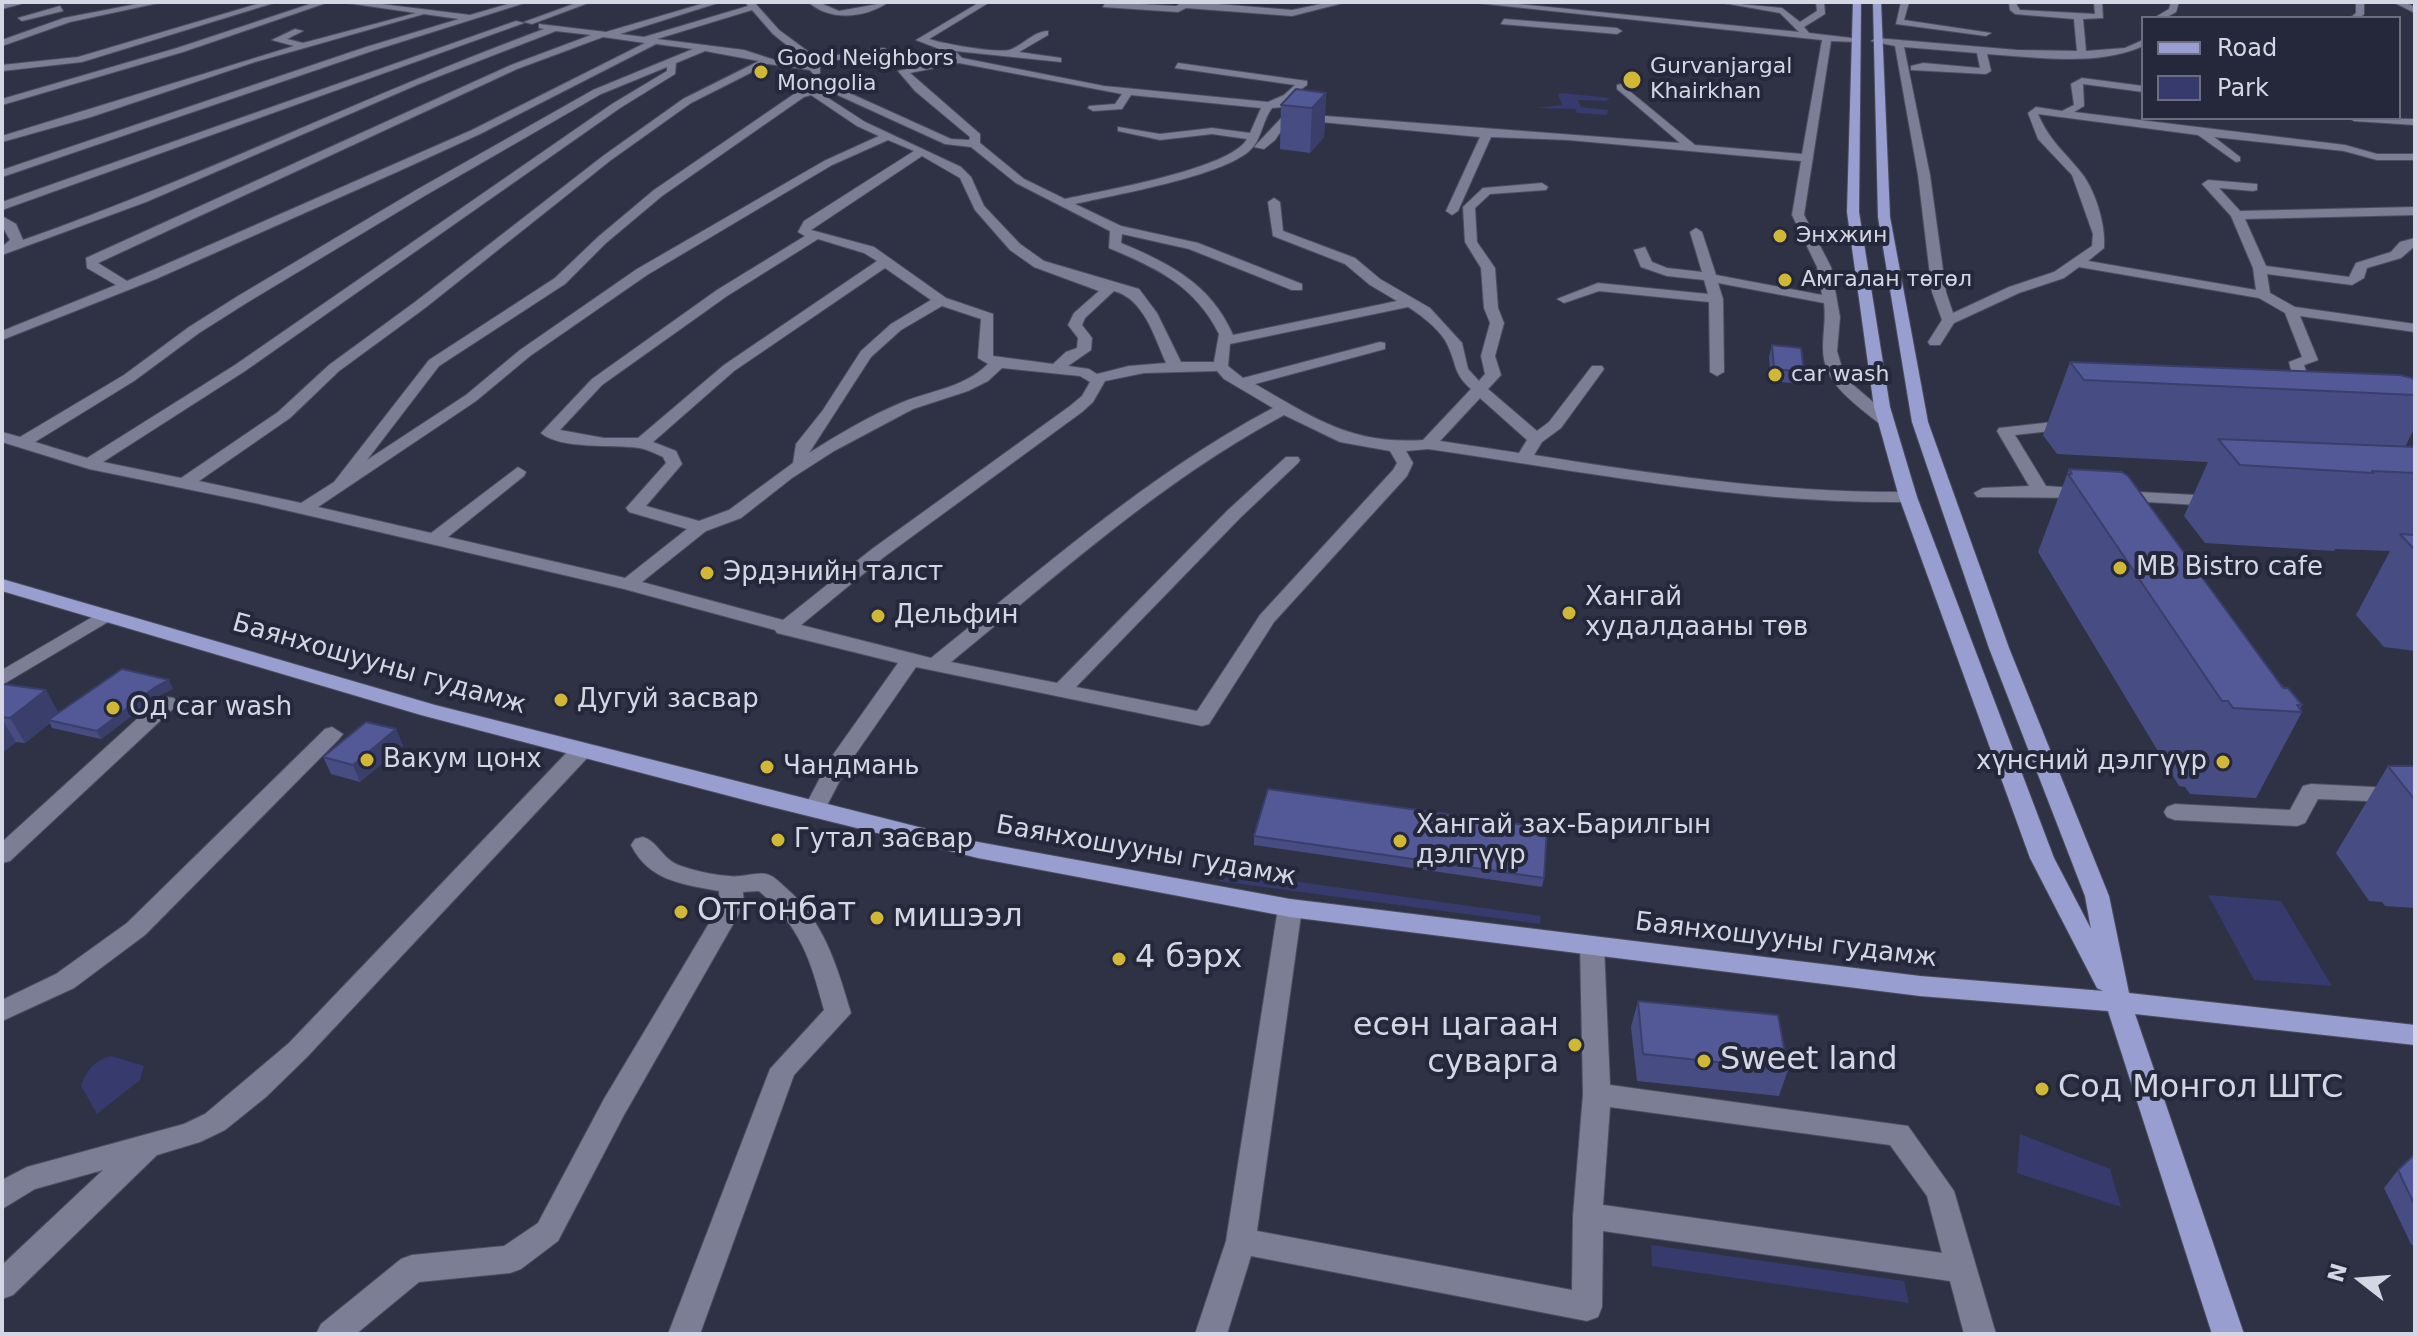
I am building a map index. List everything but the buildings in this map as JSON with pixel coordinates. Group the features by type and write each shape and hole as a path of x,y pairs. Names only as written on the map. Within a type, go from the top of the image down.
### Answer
{"main road":[{"path":"1857,2 1866,40 1884,217 1920,422 1999,648 2097,896 2118,1002 2228,1334"},
{"path":"1877,2 1866,40 1853,212 1887,422 1908,497 2042,858 2118,1002"},
{"name":"Баянхошууны гудамж","path":"2,585 428,710 978,850 1290,908 1920,986 2118,1002 2415,1035"}],"street":[{"path":"2,6 18,2"},
{"path":"28,37 58,22 159,2"},
{"path":"2,68 64,64 273,2"},
{"path":"2,102 180,50 325,2"},
{"path":"344,2 744,53 786,68 884,51"},
{"path":"396,8 416,2"},
{"path":"2,174 524,2"},
{"path":"2,206 587,2"},
{"path":"126,286 92,265 91,261 514,67 602,35 717,2"},
{"path":"812,2 825,12 842,14 862,13 885,2"},
{"path":"986,2 921,40 945,48 1058,60"},
{"path":"1106,5 1183,5 1292,13 1343,2"},
{"path":"1472,2 1623,19 1802,30 1822,12 1820,2"},
{"path":"1722,2 1782,11 1802,30 1826,43"},
{"path":"1905,2 1899,22 1986,33"},
{"path":"2012,4 2016,11 2078,17 2100,16 2098,2"},
{"path":"2162,16 2173,10 2175,2"},
{"path":"2397,2 2415,10"},
{"path":"22,18 77,5"},
{"path":"349,12 370,5"},
{"path":"2,139 87,115 252,60 449,5"},
{"path":"2,336 126,286 476,132 647,42 751,5 776,32 814,64 818,79 832,89 949,142 974,144 1020,181 1117,229 1134,230 1193,246 1297,287"},
{"path":"1167,17 1183,5"},
{"path":"45,35 100,21 122,10"},
{"path":"2,15 58,22"},
{"path":"2078,17 2082,54"},
{"path":"1504,22 1626,32"},
{"path":"6,250 209,170 452,65 555,28"},
{"path":"298,31 277,40 307,45"},
{"path":"1010,53 1045,33"},
{"path":"2,43 65,34"},
{"path":"1707,38 1826,43 1866,40 1981,50 2082,54 2135,50 2141,45"},
{"path":"1826,43 1798,215 1824,267 1833,317 1830,351 1838,380 1887,422"},
{"path":"1899,43 1924,175 1939,292 1949,320"},
{"path":"945,48 959,60"},
{"path":"24,442 129,378 206,322 422,192 597,92 701,49"},
{"path":"1914,68 1986,71 1981,50"},
{"path":"974,144 976,136 919,89 903,71 959,60 1056,81 1128,92 1350,112"},
{"path":"185,483 284,415 334,368 420,305 607,158 687,101 767,61"},
{"path":"89,464 240,368 616,106 672,72 671,63"},
{"path":"1067,202 1218,162 1250,146 1262,111 1288,97 1303,83 1178,66"},
{"path":"2066,112 2079,106 2076,84 2082,81 2141,89"},
{"path":"1621,87 1692,148"},
{"path":"342,481 434,363 560,281 602,240 658,193 797,96 832,89"},
{"path":"813,92 861,124 957,169 965,177 979,207 1015,247 1039,264 1134,292 1150,313 1176,367"},
{"path":"1093,108 1118,107 1128,92"},
{"path":"1935,342 1949,320 2014,290 2059,275 2098,248 2099,234 2077,174 2042,137 2033,113 2042,109 2129,124 2345,148 2377,157 2415,157"},
{"path":"1260,147 1271,138 1286,116 1291,116 1809,158"},
{"path":"2384,120 2415,122"},
{"path":"1122,129 1160,137 1212,131 1251,136"},
{"path":"2198,130 2236,159"},
{"path":"1452,211 1487,134"},
{"path":"303,510 458,406 525,353 642,272 828,163 886,137"},
{"path":"2284,141 2299,155"},
{"path":"922,151 805,227 804,232 869,250 883,263 941,301 988,317 983,352 985,358 998,363 1059,367 1098,378 1123,370 1221,367 1310,425 1343,438 1397,449 1428,444 1669,480 1832,500 1908,497"},
{"path":"2253,187 2208,184 2237,215 2260,269 2263,295"},
{"path":"1428,444 1493,375 1488,356 1497,323 1491,308 1488,268 1471,242 1469,207 1487,191 1542,187"},
{"path":"1274,202 1273,218 1277,233 1350,261 1375,282 1435,319 1455,343 1461,369 1480,392 1536,439"},
{"path":"2237,215 2415,211"},
{"path":"2,220 12,227 17,241 6,250"},
{"path":"1117,229 1114,245 1173,270 1193,284 1219,317 1226,334 1221,367"},
{"path":"1696,232 1707,256 1708,277 1716,299 1717,372"},
{"path":"700,527 635,508 674,464 670,454 642,443 604,443 549,433 597,382 722,293 817,234"},
{"path":"2260,269 2352,281 2359,275 2361,266 2396,255 2405,245 2415,242"},
{"path":"1640,250 1650,268 1830,300"},
{"path":"642,443 729,368 883,263"},
{"path":"2078,263 2263,295 2291,311 2415,328"},
{"path":"1059,367 1071,355 1084,350 1085,338 1075,325 1079,316 1107,291 1100,284"},
{"path":"1564,299 1598,287 1716,299"},
{"path":"801,464 799,453 804,443 826,418 860,362 915,312 941,301"},
{"path":"1223,341 1410,302"},
{"path":"2291,311 2311,360 2296,362 2303,385 2324,394"},
{"path":"1242,383 1380,346"},
{"path":"628,584 700,527 735,514 801,464 888,415 983,378 998,363"},
{"path":"1525,457 1536,439 1555,425 1597,369"},
{"path":"784,629 878,553 1076,409 1088,399 1098,378"},
{"path":"936,664 1145,492 1205,451 1284,409"},
{"path":"2040,491 2005,431 2056,425 2087,426"},
{"path":"2,437 89,464 628,584 784,629 911,659 1202,719 1267,619 1401,472 1405,463 1397,449"},
{"path":"1062,690 1234,514 1292,460"},
{"path":"433,540 518,472"},
{"path":"1983,493 2040,491 2230,502"},
{"path":"2,679 106,615"},
{"path":"814,810 838,764 911,659"},
{"path":"2,855 167,703"},
{"path":"2,1011 65,981 136,929 332,734"},
{"path":"2,1196 27,1179 190,1134 215,1122 298,1050 582,750"},
{"path":"2175,812 2297,818 2311,791 2415,796"},
{"path":"643,845 647,856 670,872 730,885 764,882 788,902 815,937 838,1013 783,1069 684,1334"},
{"path":"332,1334 412,1269 510,1259 548,1232 614,1107 732,905 730,885"},
{"path":"1211,1334 1241,1241 1290,908"},
{"path":"1241,1241 1587,1307 1588,1216 1597,1094 1592,945"},
{"path":"1597,1094 1898,1134 1940,1191 1980,1334"},
{"path":"2,1285 148,1145"},
{"path":"1588,1216 1960,1269"}],"green space":[{"path":"1558,94 1610,98 1606,101 1578,100 1581,107 1608,110 1607,115 1577,113 1575,109 1535,108 1562,105"},
{"path":"1221,871 1541,916 1540,924 1219,881"},
{"path":"2208,895 2281,901 2332,986 2254,980"},
{"path":"111,1056 144,1066 140,1080 97,1114 81,1086 92,1067"},
{"path":"2020,1134 2110,1169 2121,1207 2017,1173"},
{"path":"1651,1245 1904,1281 1909,1303 1652,1266"}],"place":[{"name":"Good Neighbors Mongolia","path":"761,72"},
{"name":"Gurvanjargal Khairkhan","path":"1632,80"},
{"name":"Энхжин","path":"1780,236"},
{"name":"Амгалан төгөл","path":"1785,280"},
{"name":"car wash","path":"1775,375"},
{"name":"MB Bistro cafe","path":"2120,568"},
{"name":"Эрдэнийн талст","path":"707,573"},
{"name":"Хангай худалдааны төв","path":"1569,613"},
{"name":"Дельфин","path":"878,616"},
{"name":"Дугуй засвар","path":"561,700"},
{"name":"Од car wash","path":"113,708"},
{"name":"Вакум цонх","path":"367,760"},
{"name":"хүнсний дэлгүүр","path":"2223,762"},
{"name":"Чандмань","path":"767,767"},
{"name":"Гутал засвар","path":"778,840"},
{"name":"Хангай зах-Барилгын дэлгүүр","path":"1400,841"},
{"name":"Отгонбат","path":"681,912"},
{"name":"мишээл","path":"877,918"},
{"name":"4 бэрх","path":"1119,959"},
{"name":"есөн цагаан суварга","path":"1575,1045"},
{"name":"Sweet land","path":"1704,1061"},
{"name":"Сод Монгол ШТС","path":"2042,1089"}]}
